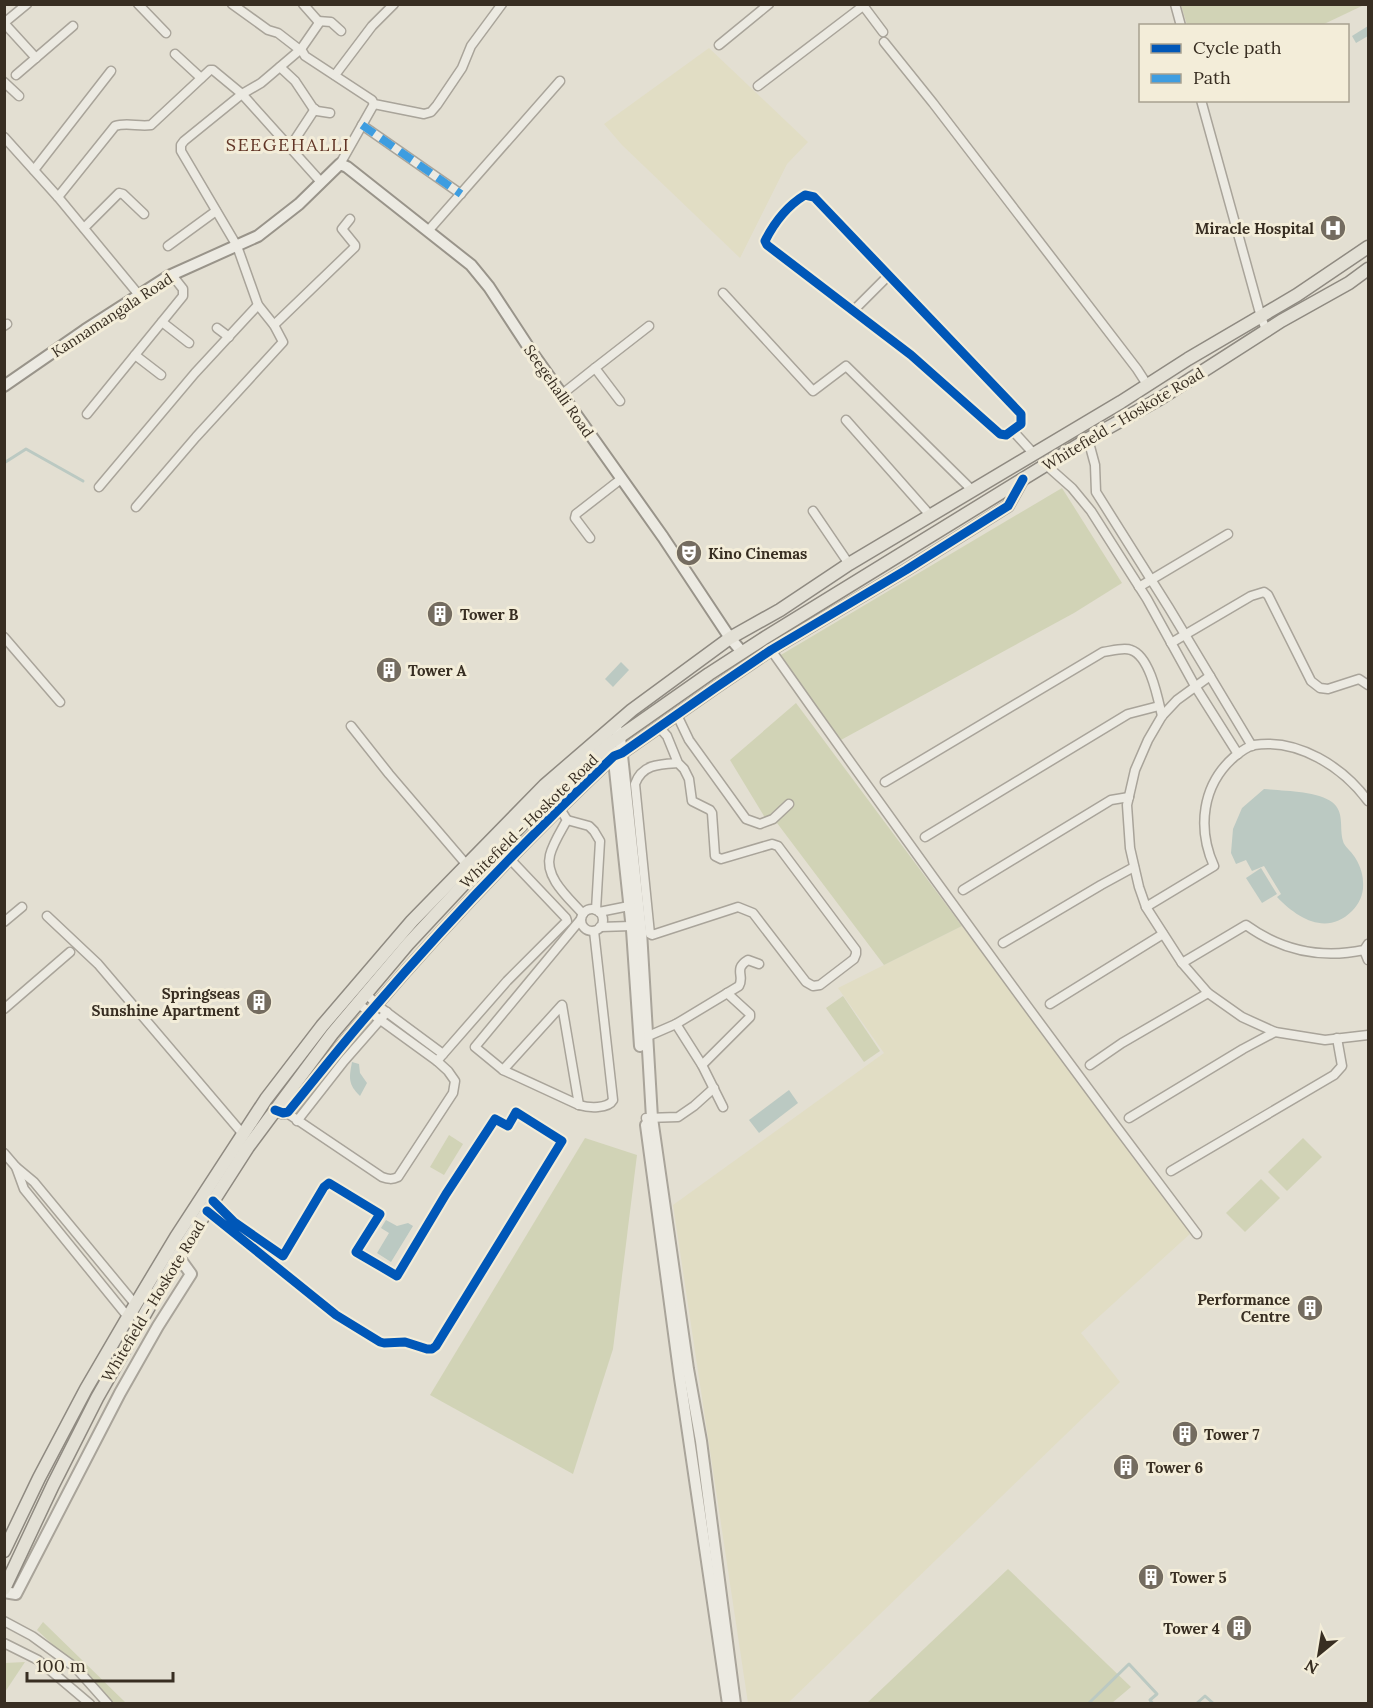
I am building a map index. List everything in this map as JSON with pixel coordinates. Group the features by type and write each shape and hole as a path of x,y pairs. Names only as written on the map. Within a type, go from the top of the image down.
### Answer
{"main road":[{"name":"Whitefield - Hoskote Road","path":"4,1590 76,1438 132,1335 178,1256 248,1147 281,1111 362,999 408,944 478,869 658,689 730,638 780,610 849,564 1297,295 1368,247"},
{"name":"Whitefield - Hoskote Road","path":"4,1551 39,1478 135,1304 242,1133 266,1099 322,1026 412,921 545,786 613,734 742,652 1088,439 1161,398 1281,321 1349,283 1368,269"},
{"path":"64,1432 76,1438"}],"street":[{"path":"27,4 4,23 36,58"},
{"path":"138,4 166,33"},
{"path":"232,4 268,30 278,33 305,56 372,100 374,104 420,113 431,112 437,105 462,68 471,46 502,4"},
{"path":"303,4 318,21 331,22 341,31"},
{"path":"335,75 372,27 394,4"},
{"path":"719,45 769,4"},
{"path":"1175,4 1180,24"},
{"path":"758,86 862,5 883,32"},
{"path":"136,507 283,342 274,325 258,305 237,246 181,151 181,145 300,50 318,26 318,21"},
{"path":"16,75 73,26"},
{"path":"884,42 1148,386"},
{"path":"175,54 201,78"},
{"path":"280,67 295,81 315,109 330,113"},
{"path":"58,197 115,126 122,124 151,125 210,70 216,70 242,94 321,182"},
{"path":"34,170 111,71"},
{"path":"428,231 560,81"},
{"path":"4,82 19,96"},
{"path":"1202,102 1266,332"},
{"name":"Kannamangala Road","path":"4,386 85,330 172,275 258,237 298,204 340,164 374,104"},
{"path":"290,147 315,109"},
{"path":"362,125 461,194"},
{"path":"4,137 140,295"},
{"name":"Seegehalli Road","path":"340,164 347,167 471,265 489,287 561,395 742,652"},
{"path":"84,228 119,193 123,194 144,214"},
{"path":"805,195 814,197 1021,414 1021,424 1006,435 1000,434 911,355 853,311 767,245 765,241 772,227 789,207 805,195"},
{"path":"168,246 216,211"},
{"path":"274,325 355,247 342,230 350,219"},
{"path":"87,414 184,293 172,275"},
{"path":"853,311 889,275"},
{"path":"723,293 813,391 846,366 972,490"},
{"path":"99,487 195,373 258,305"},
{"path":"162,322 189,343"},
{"path":"561,395 649,326"},
{"path":"218,328 229,337"},
{"path":"135,355 161,375"},
{"path":"595,368 620,401"},
{"path":"846,420 930,515"},
{"path":"1013,431 1034,454"},
{"path":"1088,439 1095,465 1096,492 1252,746"},
{"path":"1046,465 1072,488 1091,511 1238,754"},
{"path":"590,538 575,518 576,514 621,479"},
{"path":"373,1008 387,1012 440,1058 455,1082 453,1094 398,1177 393,1179 382,1177 281,1111 373,1008 509,858 559,807 618,754 771,650 1008,506 1023,479"},
{"path":"813,511 849,564"},
{"path":"1139,587 1228,534"},
{"path":"1171,643 1251,596 1264,592 1268,595 1311,681 1320,688 1328,689 1359,679 1368,683"},
{"path":"4,637 60,702"},
{"path":"885,782 1103,652 1130,649 1140,656 1147,669 1162,716"},
{"path":"771,650 872,794 1197,1234"},
{"path":"1210,676 1177,700 1162,716 1135,770 1127,805 1129,837 1134,867 1146,907 1182,963 1208,993 1242,1017 1275,1032 1325,1040 1368,1035"},
{"path":"925,837 1128,714 1160,706"},
{"path":"677,715 689,740 746,819 760,824 773,819 789,804"},
{"path":"351,726 466,864"},
{"path":"646,934 652,935 738,907 746,909 753,913 806,982 813,986 820,984 854,959 856,954 856,950 778,846 772,844 721,859 717,858 712,813 692,801 689,779 678,763 668,736 659,727"},
{"path":"613,734 646,934"},
{"path":"1146,907 1214,866 1204,833 1204,810 1210,789 1230,761 1252,746 1293,748 1318,758 1341,771 1368,801"},
{"path":"618,754 629,906 649,1118 677,1358 728,1704"},
{"path":"643,1037 646,934 635,784 641,773 650,766 678,763"},
{"path":"963,890 1111,800 1129,797"},
{"path":"559,807 567,820 589,826 600,842 598,911 603,921 597,929 612,1103 588,1107 579,1105 502,1070 475,1047 590,909 598,911 629,906"},
{"path":"567,820 550,855 549,863 554,880 582,917 582,923 586,929 631,926"},
{"path":"440,1058 507,981 567,921 509,858"},
{"path":"1003,943 1134,867"},
{"path":"4,922 22,907"},
{"path":"47,916 98,964 242,1133"},
{"path":"1182,963 1246,925 1270,940 1297,950 1323,955 1350,953 1366,947 1368,960"},
{"path":"1050,1004 1163,934"},
{"path":"4,1009 70,952"},
{"path":"643,1037 676,1024 740,985 740,970 748,960 759,964"},
{"path":"702,1065 750,1017 750,1014 727,993"},
{"path":"1090,1065 1122,1043 1208,993"},
{"path":"362,999 373,1008 380,1020 440,1058"},
{"path":"502,1070 562,1005 579,1105"},
{"path":"297,1120 387,1012"},
{"path":"676,1024 702,1065 723,1107"},
{"path":"1129,1118 1275,1032"},
{"path":"1171,1171 1334,1075 1342,1066 1337,1038"},
{"path":"649,1118 678,1117 714,1088"},
{"path":"516,1112 562,1142 432,1349 405,1342 384,1343 336,1315 210,1206 283,1256 324,1187 329,1183 380,1214 356,1252 397,1276 446,1194 495,1119 508,1126 516,1112"},
{"path":"649,1118 701,1441 735,1704"},
{"path":"4,1154 34,1182 135,1304"},
{"path":"16,1167 24,1189 128,1317"},
{"path":"4,1590 16,1594 120,1393 190,1274 178,1256"},
{"path":"4,1621 32,1636 76,1668 108,1704"},
{"path":"4,1643 38,1660 90,1704"}],"shaded area":[{"path":"1368,26 1368,36 1356,43 1352,36"},
{"path":"709,48 808,142 787,164 740,258 622,145 604,124"},
{"path":"621,662 629,670 613,687 605,679"},
{"path":"1264,789 1300,792 1326,798 1339,810 1344,843 1358,862 1363,879 1363,890 1359,901 1352,911 1342,918 1323,923 1303,918 1277,897 1281,894 1264,866 1252,871 1246,860 1236,864 1231,853 1233,829 1242,808"},
{"path":"1261,868 1277,894 1262,903 1246,878"},
{"path":"962,926 1191,1233 1081,1333 1120,1382 788,1703 748,1703 673,1205 884,1053 838,988"},
{"path":"352,1062 359,1064 360,1073 367,1083 360,1096 350,1080"},
{"path":"789,1090 798,1103 759,1133 749,1120"},
{"path":"386,1220 397,1226 408,1223 413,1226 391,1262 377,1253 389,1233 381,1228"}],"green space":[{"path":"1182,4 1364,5 1324,24 1187,24"},
{"path":"1062,488 1122,583 1074,613 839,741 779,656"},
{"path":"796,703 962,926 884,965 777,823 770,826 730,760"},
{"path":"843,996 880,1051 864,1062 826,1008"},
{"path":"449,1135 463,1144 444,1175 430,1167"},
{"path":"585,1138 637,1155 613,1349 573,1474 430,1395"},
{"path":"1303,1138 1322,1157 1287,1191 1268,1172"},
{"path":"1261,1179 1280,1198 1245,1232 1226,1213"},
{"path":"1008,1569 1131,1687 1112,1703 867,1703"},
{"path":"43,1622 126,1703 111,1703 93,1682 37,1630"},
{"path":"25,1662 5,1692 5,1663"}],"waterway":[{"path":"4,463 26,449 83,481"},
{"path":"1088,1704 1129,1664 1157,1694 1150,1700 1153,1704"},
{"path":"1196,1704 1205,1696 1214,1704"}],"marked path":[{"path":"362,125 461,194"}],"cycle path":[{"path":"805,195 814,197 1021,414 1021,424 1006,435 1000,434 911,355 767,245 765,241 777,221 792,204 805,195"},
{"path":"275,1110 288,1112 361,1022 460,912 520,848 614,756 622,753 771,650 1008,506 1023,479"},
{"path":"207,1211 336,1315 380,1342 405,1342 432,1349 436,1346 562,1141 516,1112 508,1126 495,1119 446,1194 397,1276 356,1252 380,1214 329,1183 324,1187 283,1256 234,1222 213,1201"}],"place":[{"name":"Miracle Hospital","path":"1333,228"},
{"name":"Kino Cinemas","path":"689,553"},
{"name":"Tower B","path":"440,614"},
{"name":"Tower A","path":"389,670"},
{"name":"Springseas Sunshine Apartment","path":"259,1002"},
{"name":"Performance Centre","path":"1310,1308"},
{"name":"Tower 7","path":"1185,1434"},
{"name":"Tower 6","path":"1126,1467"},
{"name":"Tower 5","path":"1151,1577"},
{"name":"Tower 4","path":"1239,1628"}],"district":[{"name":"SEEGEHALLI","path":"288,144"}]}
